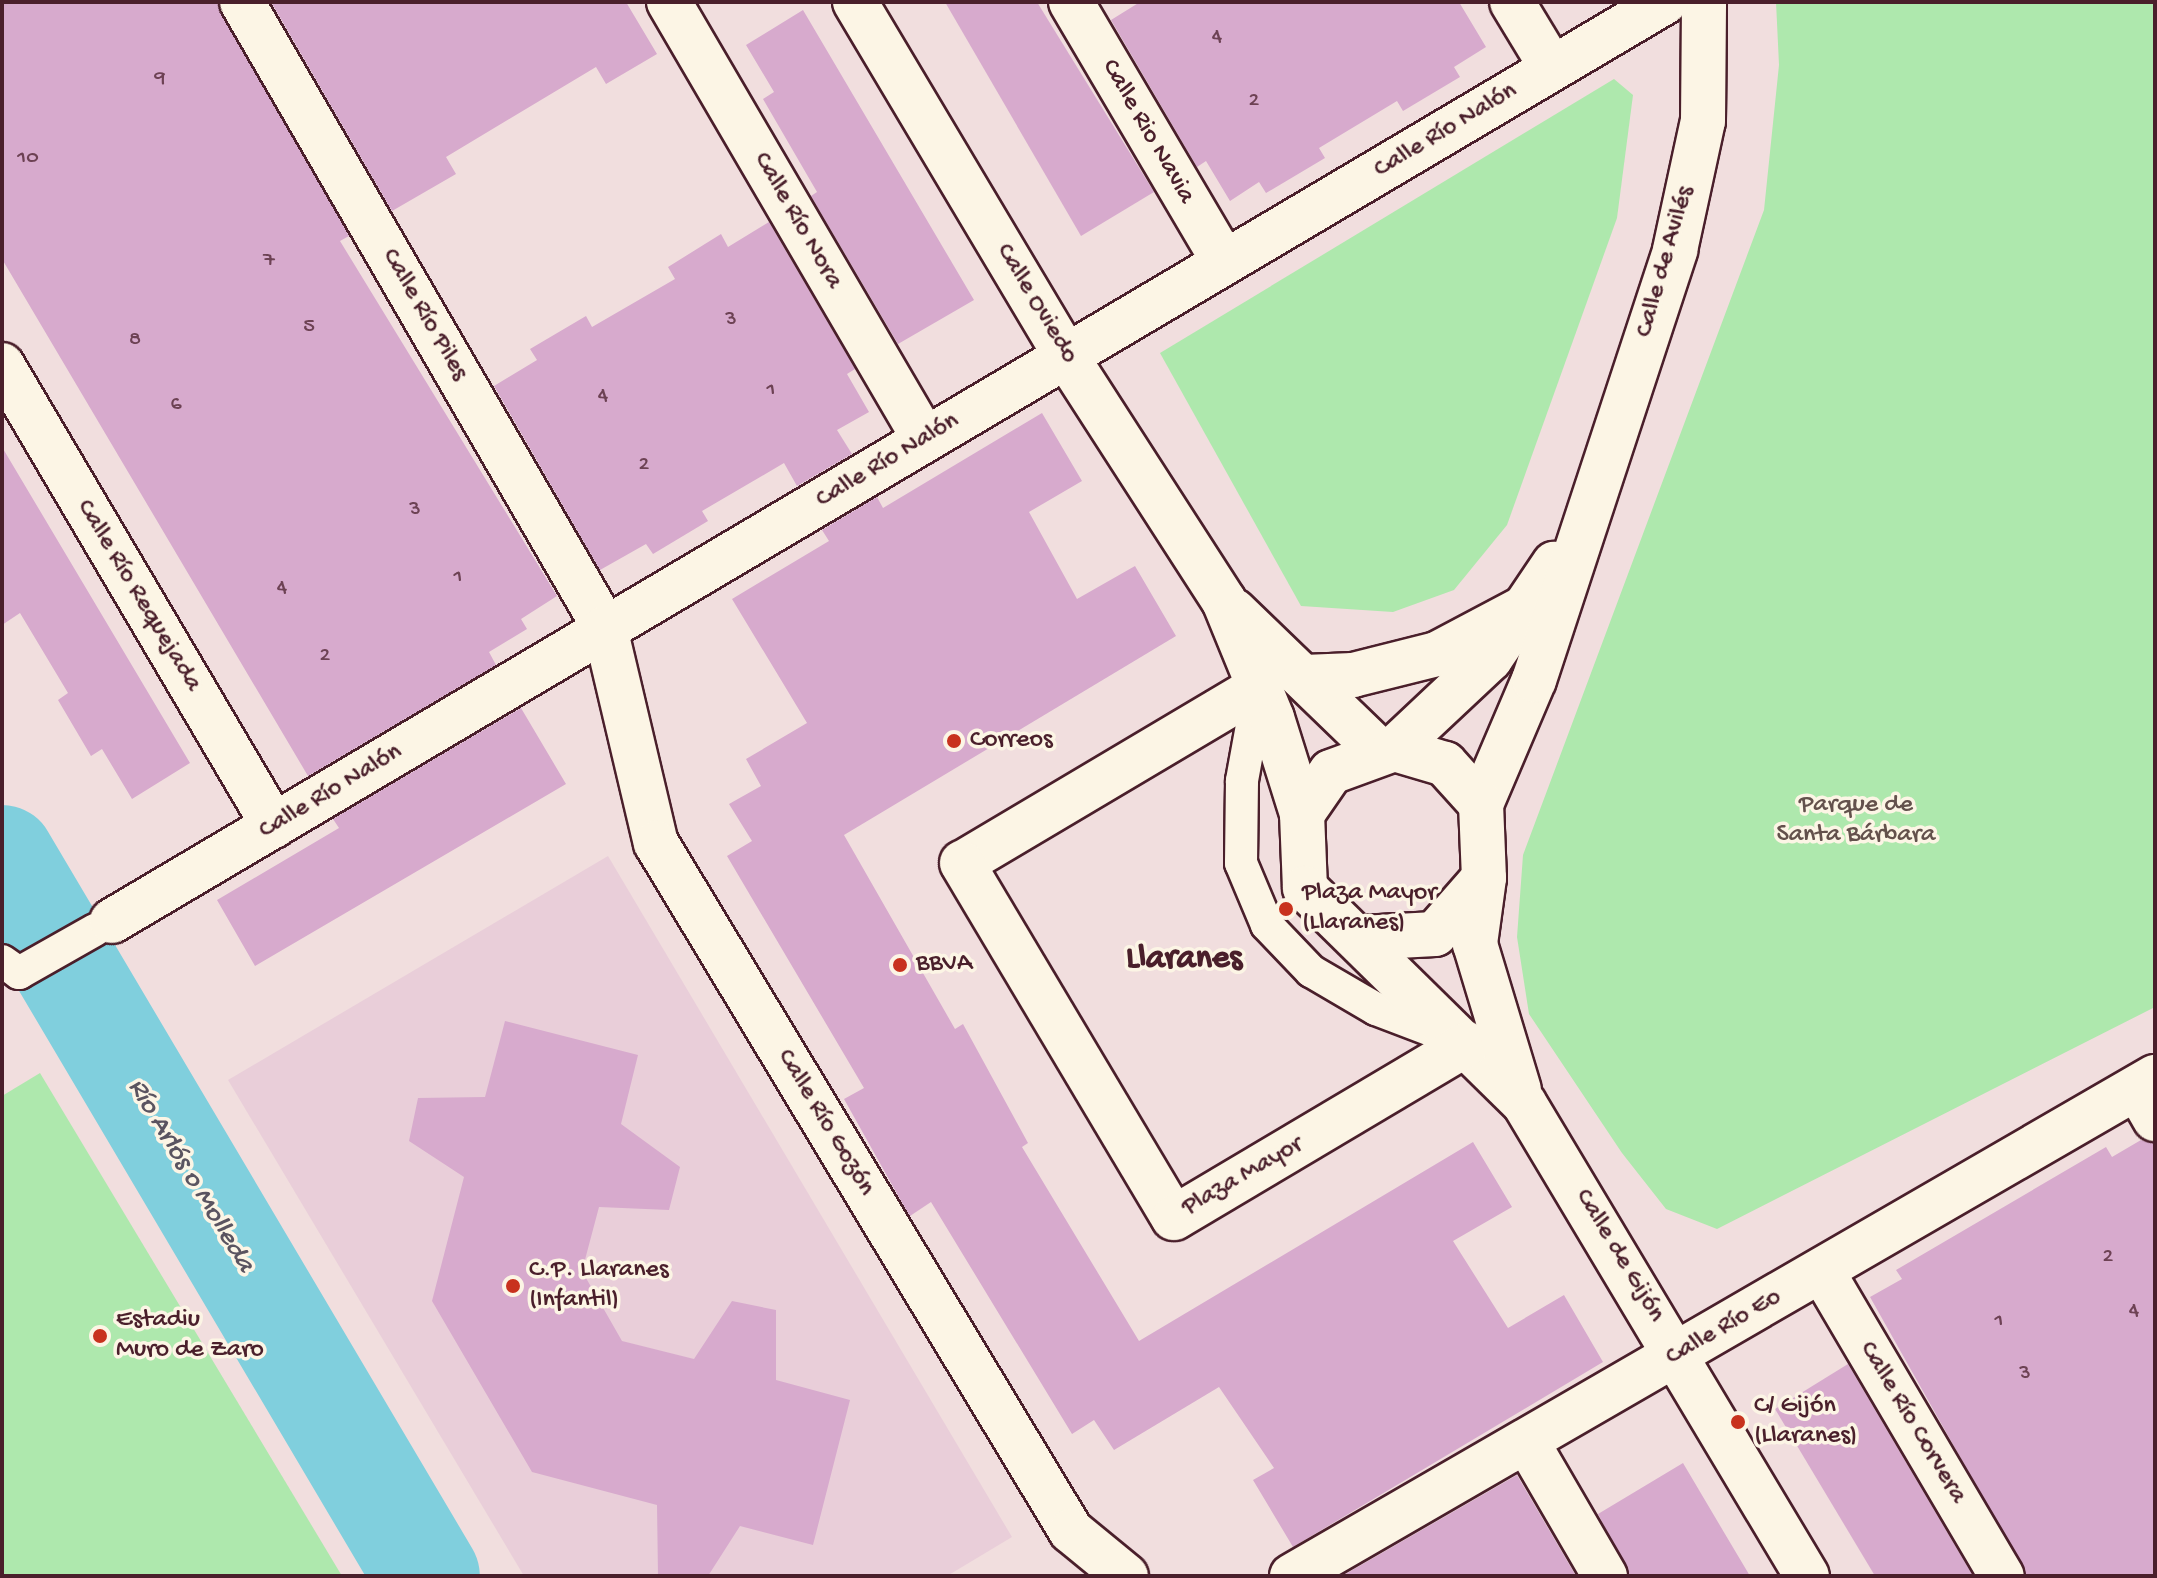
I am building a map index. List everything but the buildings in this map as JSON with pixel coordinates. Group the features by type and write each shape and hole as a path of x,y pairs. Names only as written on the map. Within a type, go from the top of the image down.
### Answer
{"street":[{"name":"Calle Río Piles","path":"242,2 605,628"},
{"name":"Calle Río Nora","path":"669,2 925,440"},
{"name":"Calle Oviedo","path":"855,2 1066,356 1224,601 1259,687 1302,814"},
{"name":"Calle Rio Navia","path":"1071,2 1224,262"},
{"path":"1512,2 1552,68"},
{"name":"Calle Río Nalón","path":"104,926 1665,2"},
{"name":"Calle de Avilés","path":"1481,804 1534,680 1585,515 1675,250 1703,121 1704,2"},
{"name":"Calle Río Requejada","path":"2,365 274,826"},
{"name":"Calle de Avilés","path":"1386,749 1490,659 1529,605 1585,515"},
{"name":"Calle Oviedo","path":"1224,601 1386,749"},
{"path":"1305,677 1353,675 1437,654 1529,605"},
{"name":"Calle Río Gozón","path":"605,628 656,843 1071,1531 1126,1576"},
{"name":"Plaza Mayor","path":"1259,687 962,863 1174,1218 1467,1044"},
{"path":"1386,749 1445,764 1481,804 1484,878 1435,934 1361,938 1305,888 1302,814 1331,772 1386,749"},
{"name":"Calle de Gijón","path":"1484,878 1475,944 1524,1103"},
{"name":"Calle de Gijón","path":"1361,938 1524,1103 1678,1354 1807,1576"},
{"name":"Calle Río Eo","path":"1292,1576 1822,1271 2149,1095"},
{"name":"Calle Río Corvera","path":"1822,1271 2002,1576"},
{"path":"1527,1442 1605,1576"}],"lane":[{"path":"1259,687 1242,781 1241,863 1267,925 1311,971 1376,1009 1467,1044"},
{"path":"10,967 104,926"}],"shaded area":[{"path":"608,856 1012,1537 947,1576 524,1576 228,1080"}],"green space":[{"name":"Parque de Santa Bárbara","path":"1776,2 2155,2 2155,1007 1717,1229 1666,1209 1622,1153 1529,1014 1517,937 1523,855 1764,210 1779,65"},
{"path":"1614,79 1633,95 1617,218 1507,525 1454,590 1393,612 1301,606 1160,353"},
{"name":"Estadiu Muro de Zaro","path":"40,1073 342,1576 2,1576 2,1096"}],"waterway":[{"name":"Río Arlós o Molleda","path":"2,858 427,1576"}],"place":[{"name":"Correos","path":"954,741"},
{"name":"Plaza Mayor (Llaranes)","path":"1286,909"},
{"name":"BBVA","path":"900,965"},
{"name":"C.P. Llaranes (Infantil)","path":"513,1286"},
{"name":"Estadiu Muro de Zaro","path":"100,1336"},
{"name":"C/ Gijón (Llaranes)","path":"1738,1422"}],"district":[{"name":"Llaranes","path":"1184,961"}]}
